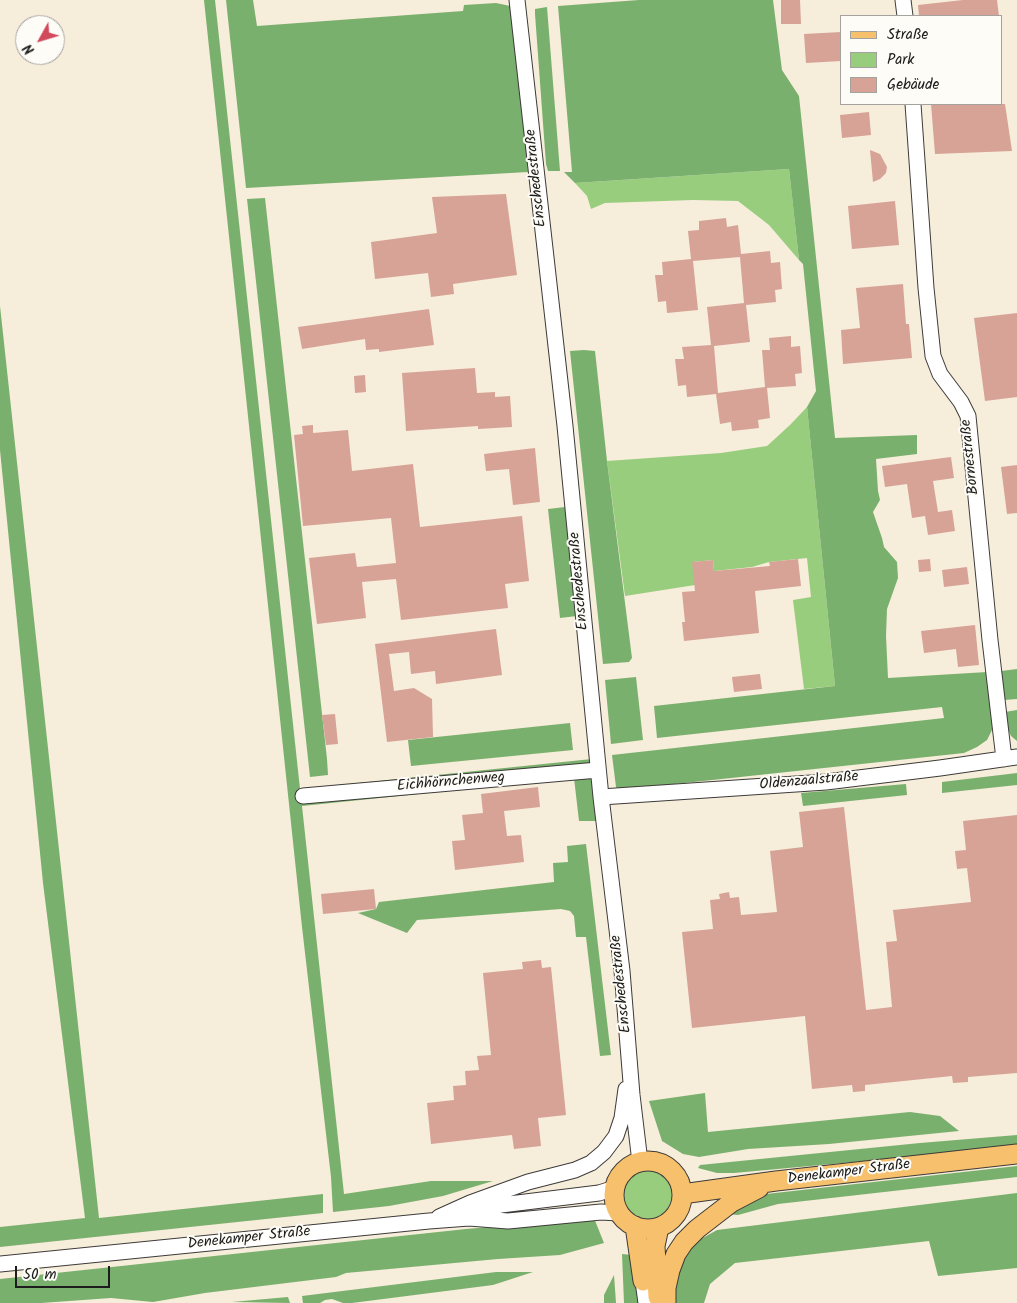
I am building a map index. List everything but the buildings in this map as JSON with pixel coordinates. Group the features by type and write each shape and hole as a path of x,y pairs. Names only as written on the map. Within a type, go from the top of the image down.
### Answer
{"main road":[{"name":"Denekamper Straße","path":"682,1194 776,1181 1017,1154"},
{"path":"640,1162 655,1162 669,1168 676,1176 682,1194 678,1211 673,1218 659,1227 651,1229 635,1226 626,1221 619,1213 614,1196 618,1179 624,1171 640,1162"},
{"path":"666,1303 666,1288 670,1270 676,1254 684,1242 697,1229 732,1202 776,1181"},
{"path":"635,1226 643,1281"},
{"path":"658,1303 655,1246 659,1227"}],"street":[{"name":"Enschedestraße","path":"517,0 565,426 598,770 622,971 632,1094 640,1162"},
{"path":"904,0 905,15"},
{"name":"Bornestraße","path":"913,105 926,288 933,356 940,374 961,402 968,416 990,640 1010,758"},
{"name":"Oldenzaalstraße","path":"601,797 826,782 1010,758"},
{"name":"Eichhörnchenweg","path":"303,796 598,770"},
{"path":"429,1221 470,1203 528,1182 575,1170 591,1163 604,1152 616,1136 620,1126 630,1066"},
{"name":"Denekamper Straße","path":"468,1218 486,1210 502,1206 599,1193 615,1188"},
{"name":"Denekamper Straße","path":"0,1264 429,1221 468,1218 508,1221 601,1212 619,1213"},
{"path":"643,1281 646,1303"}],"green space":[{"path":"204,0 215,0 300,789 592,759 599,821 579,821 574,778 302,806 344,1194 431,1181 493,1181 443,1196 389,1206 333,1212 331,1177 302,927"},
{"path":"226,0 253,0 257,26 463,11 464,5 496,3 515,7 528,172 246,188"},
{"path":"639,0 773,0 782,70 799,96 835,438 917,435 917,454 876,459 880,500 873,512 884,547 897,562 898,578 887,609 888,678 987,672 993,721 992,730 987,740 964,753 619,790 616,787 612,755 944,718 942,707 657,738 654,706 835,686 807,407 816,391 803,264 799,260 789,169 575,183 564,172 572,172 558,6"},
{"path":"547,7 560,171 548,171 546,164 535,9"},
{"path":"789,169 799,260 769,225 738,201 693,200 605,203 591,209 587,196 575,183"},
{"path":"265,198 327,759 328,775 310,777 247,199"},
{"path":"0,306 99,1218 323,1194 323,1213 0,1247 0,1227 85,1218 43,883 0,450"},
{"path":"570,351 595,351 632,658 629,662 603,664"},
{"path":"807,407 835,686 804,689 793,600 811,597 807,558 714,571 713,560 693,562 695,585 625,596 607,461 721,453 767,446"},
{"path":"565,507 577,616 560,618 548,509"},
{"path":"1017,669 1017,699 1004,700 1001,671"},
{"path":"636,677 643,740 611,744 605,680"},
{"path":"1017,710 1017,741 1011,736 1007,727 1005,712"},
{"path":"570,723 573,750 411,766 408,740"},
{"path":"1017,773 1017,785 942,793 942,782"},
{"path":"906,784 907,795 803,806 801,793"},
{"path":"586,844 611,1055 600,1056 586,937 576,937 574,916 570,911 561,909 417,920 407,933 358,913 376,909 379,902 554,882 553,863 568,862 567,846"},
{"path":"705,1093 708,1132 910,1112 940,1116 959,1131 829,1144 748,1149 699,1157 683,1154 662,1141 649,1101"},
{"path":"1017,1135 1017,1147 734,1173 717,1173 698,1168 700,1165"},
{"path":"1017,1166 1017,1177 778,1204 738,1215 724,1214 757,1195"},
{"path":"648,1168 658,1170 666,1176 672,1184 674,1194 672,1204 666,1212 658,1218 648,1220 638,1218 630,1212 624,1204 622,1194 624,1184 630,1176 638,1170"},
{"path":"1017,1193 1017,1268 938,1276 929,1241 735,1263 710,1284 704,1303 672,1303 682,1253 699,1240 717,1230"},
{"path":"594,1218 604,1243 560,1255 346,1273 336,1277 205,1293 153,1302 111,1298 41,1303 0,1303 0,1279 466,1229"},
{"path":"622,1254 632,1255 639,1303 624,1303"},
{"path":"496,1272 533,1272 493,1285 352,1303 343,1303 332,1299 320,1303 303,1303 302,1296"},
{"path":"614,1275 616,1303 604,1303 604,1295"},
{"path":"288,1297 290,1303 232,1302"}]}
